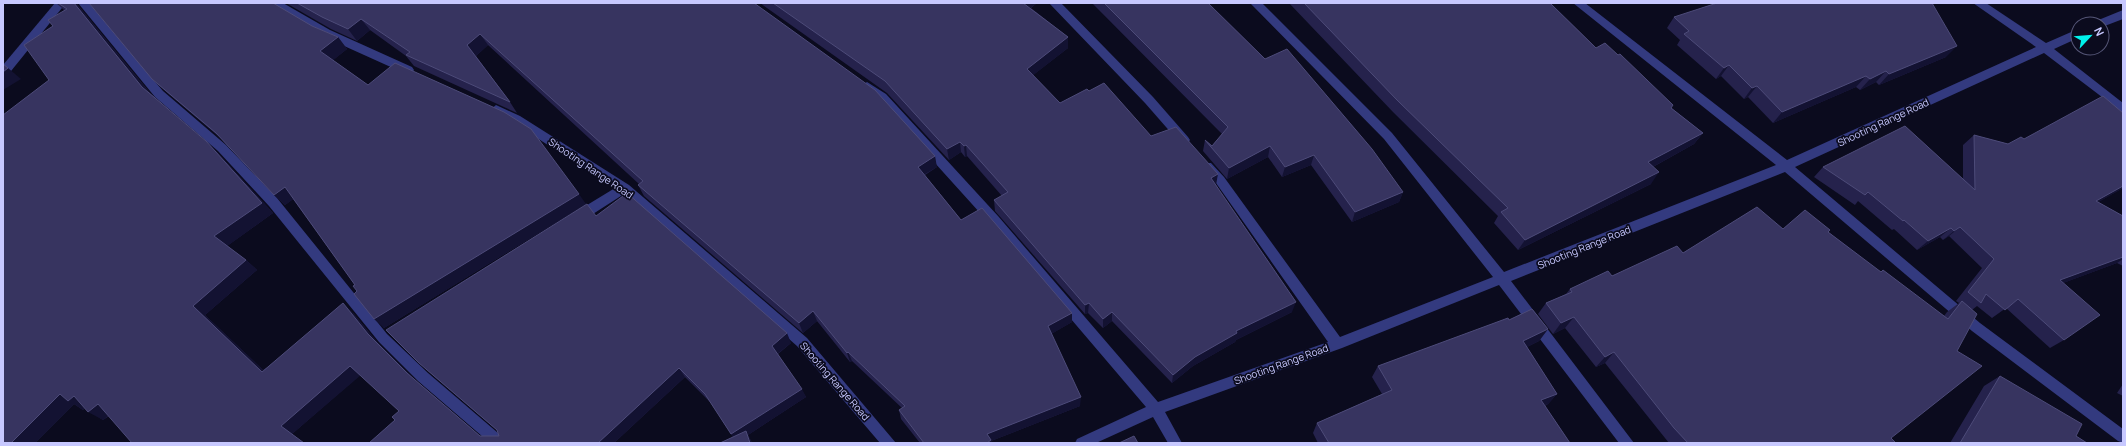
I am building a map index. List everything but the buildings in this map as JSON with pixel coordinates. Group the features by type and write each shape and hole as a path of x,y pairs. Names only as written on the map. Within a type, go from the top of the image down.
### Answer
{"street":[{"path":"3,73 61,3"},
{"path":"83,3 159,94 222,148 273,202 383,338 423,377 500,443"},
{"path":"274,3 326,33 417,74"},
{"path":"1054,3 1149,100 1190,146"},
{"path":"1255,3 1388,136 1502,279 1627,443"},
{"path":"1578,3 1786,166 1976,327 2123,437"},
{"path":"1978,3 2045,48 2123,109"},
{"path":"2110,20 2123,14"},
{"name":"Shooting Range Road","path":"1082,443 1156,409 1337,344 1786,166 2070,37"},
{"path":"857,80 882,97 994,220 1156,409 1175,443"},
{"name":"Shooting Range Road","path":"488,106 516,119 625,188 802,342 889,443"},
{"path":"1200,157 1220,180 1337,344"},
{"path":"564,226 625,188"},
{"path":"383,338 396,329"}]}
